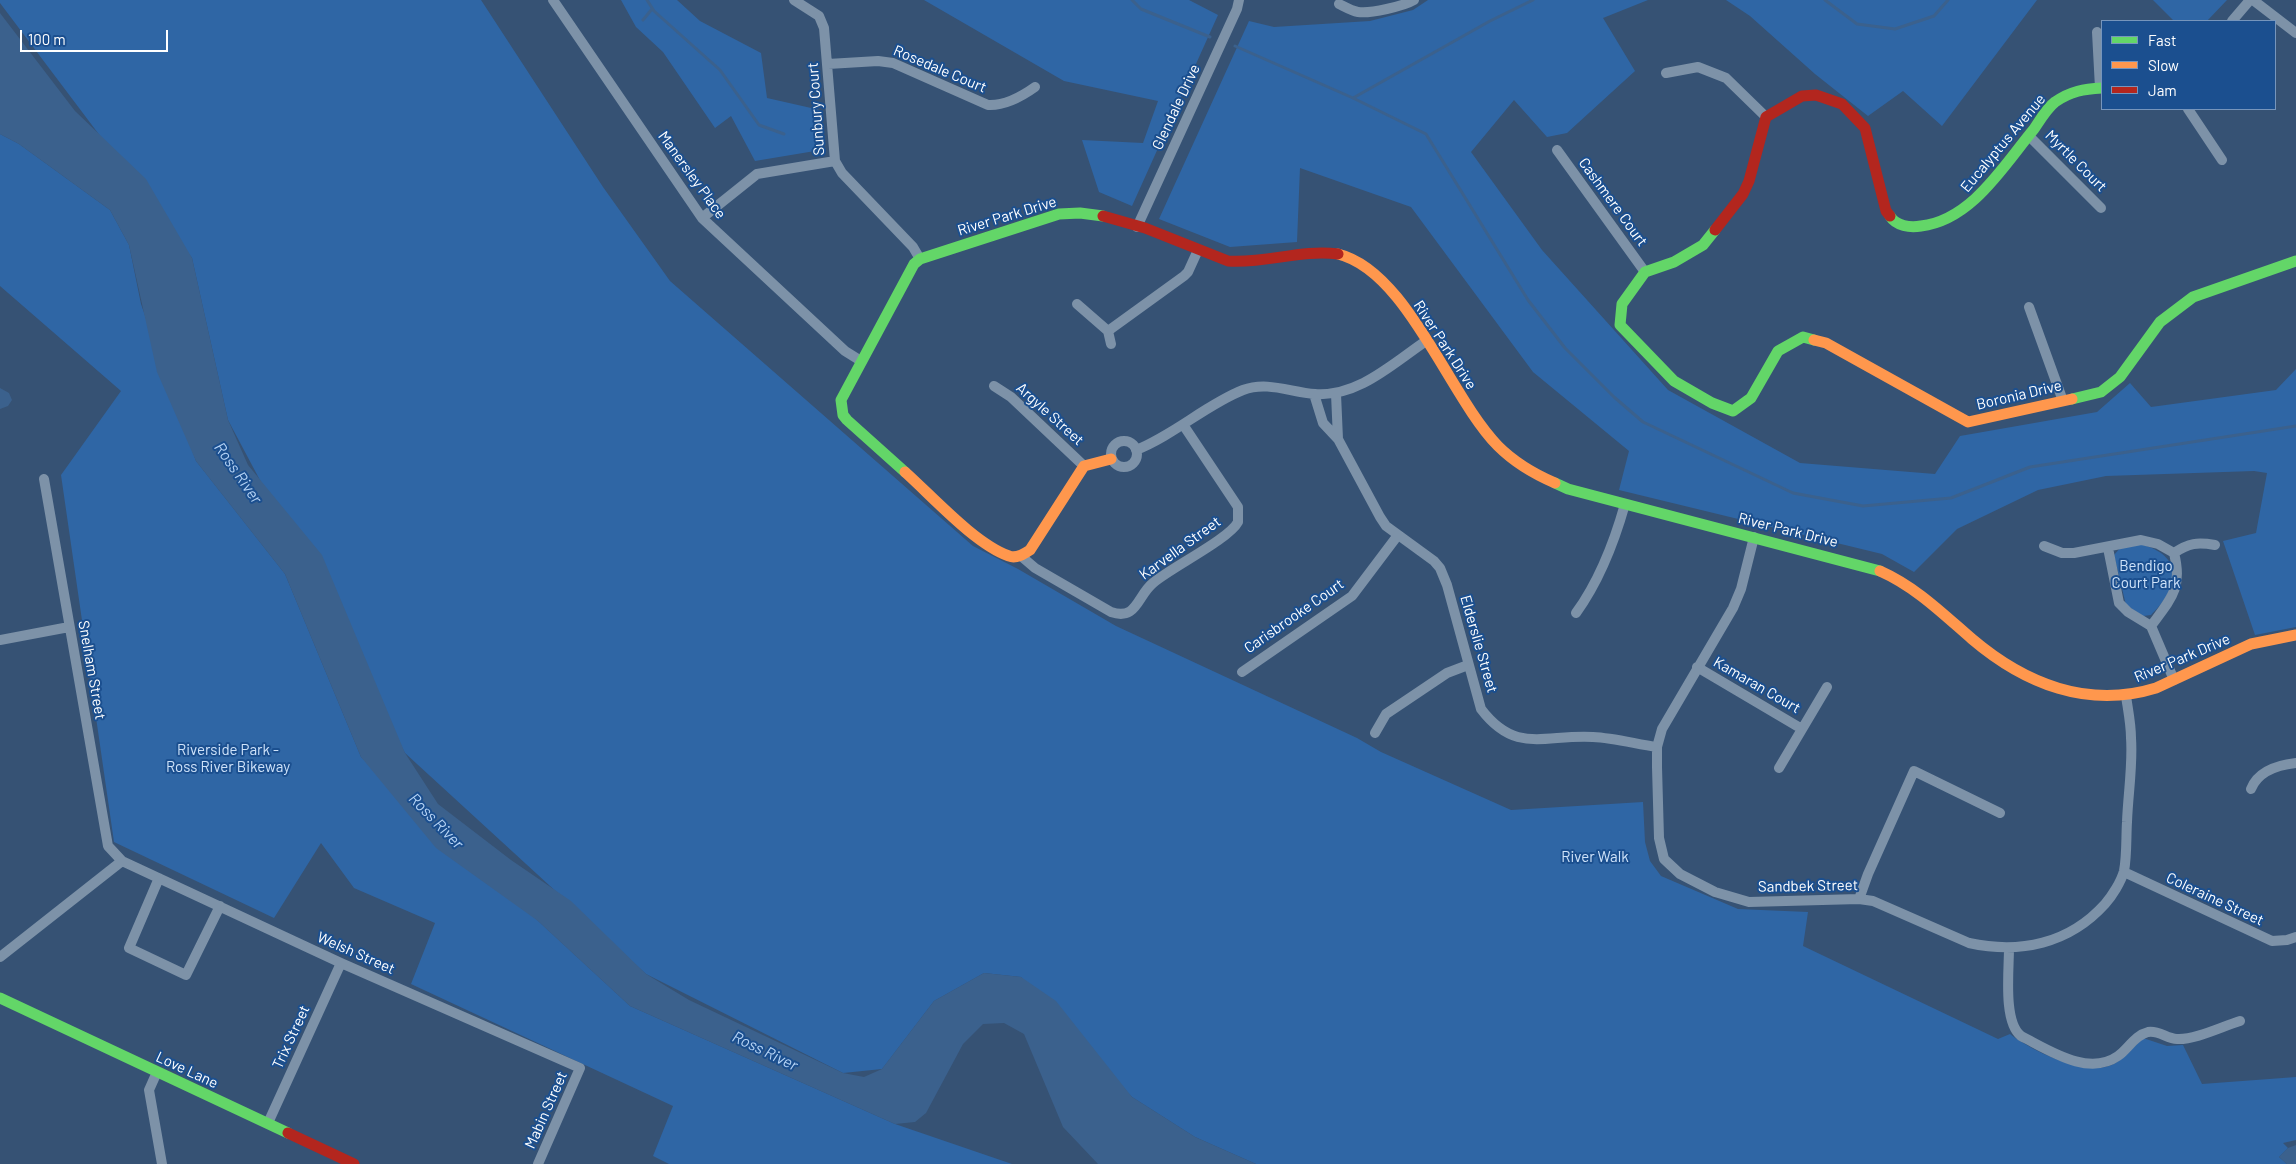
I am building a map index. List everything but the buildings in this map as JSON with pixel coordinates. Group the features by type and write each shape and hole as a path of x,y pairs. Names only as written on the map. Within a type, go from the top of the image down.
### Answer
{"street":[{"name":"Manersley Place","path":"553,0 702,218 845,351 861,361"},
{"name":"Sunbury Court","path":"794,0 813,11 822,20 826,35 835,161 842,173 913,247 920,259"},
{"name":"Glendale Drive","path":"1137,227 1239,0"},
{"path":"1339,4 1358,12 1368,12 1405,4 1414,0"},
{"path":"2233,20 2252,0 2296,33"},
{"path":"2097,32 2101,88"},
{"name":"Rosedale Court","path":"828,64 878,61 893,63 988,106 1018,98 1035,87"},
{"path":"1645,272 1674,262 1703,245 1714,233 1743,194 1750,181 1758,141 1766,117 1726,78 1698,67 1666,73"},
{"name":"Eucalyptus Avenue","path":"1766,117 1802,96 1816,95 1842,104 1865,128 1886,211 1893,221 1914,228 1933,223 1970,205 2029,136 2054,103 2077,90 2101,88"},
{"path":"2189,110 2222,160"},
{"name":"Myrtle Court","path":"2029,136 2101,208"},
{"name":"Cashmere Court","path":"1557,150 1645,272"},
{"path":"702,218 757,174 835,161"},
{"name":"River Park Drive","path":"920,259 1059,214 1075,212 1105,215 1198,250 1241,262 1316,252 1351,257 1367,265 1380,277 1426,341 1475,418 1491,439 1508,455 1550,481 1625,504 1882,571 1929,600 1990,654 2038,681 2067,692 2086,695 2126,696 2156,688 2251,644 2296,636"},
{"path":"1108,331 1184,276 1188,272 1198,250"},
{"path":"920,259 903,280 841,400 843,415 847,420 980,538 1010,557 1020,556 1034,545 1075,475 1084,466 1111,458"},
{"name":"Boronia Drive","path":"1645,272 1622,304 1620,325 1674,381 1712,404 1733,411 1751,398 1778,350 1803,337 1826,343 1968,422 2101,392 2120,377 2160,322 2193,297 2296,261"},
{"path":"1077,304 1108,331 1111,344"},
{"path":"2030,307 2063,401"},
{"path":"1136,450 1184,426 1244,390 1265,386 1314,394 1336,394 1365,383 1426,341"},
{"name":"Argyle Street","path":"994,386 1011,398 1084,466"},
{"name":"Elderslie Street","path":"1314,394 1323,424 1338,439 1380,517 1398,535 1440,568 1447,585 1481,709 1492,723 1513,736 1534,739 1605,738 1657,747"},
{"name":"Elderslie Street","path":"1336,394 1338,439"},
{"name":"Karvella Street","path":"1020,556 1035,568 1111,612 1125,615 1131,612 1152,583 1226,534 1238,522 1238,507 1184,426"},
{"path":"1118,442 1129,442 1136,450 1137,458 1130,466 1119,466 1111,458 1112,448 1118,442"},
{"name":"Snelham Street","path":"44,479 108,846 122,861"},
{"path":"1576,613 1612,548 1625,504"},
{"name":"Carisbrooke Court","path":"1242,672 1352,596 1398,535"},
{"name":"Sandbek Street","path":"1754,537 1737,600 1668,716 1657,747 1660,849 1664,859 1680,874 1716,892 1749,902 1859,900 1885,905 1970,943 2009,948 2038,945 2056,940 2090,919 2109,899 2124,872 2131,738 2126,696"},
{"path":"2044,546 2062,554 2108,548 2141,540 2158,544 2174,553 2178,567 2176,590 2151,626"},
{"path":"2174,553 2187,544 2196,542 2215,545"},
{"path":"2108,548 2119,603 2128,612 2151,626 2174,680"},
{"path":"0,640 69,627"},
{"path":"1375,733 1386,714 1447,673 1468,666"},
{"name":"Kamaran Court","path":"1697,667 1802,729"},
{"name":"Kamaran Court","path":"1779,768 1827,687"},
{"path":"2251,789 2256,779 2262,774 2296,763"},
{"path":"1859,900 1868,874 1914,771 2000,813"},
{"path":"0,957 122,861"},
{"name":"Welsh Street","path":"122,861 341,963 580,1068"},
{"name":"Coleraine Street","path":"2124,872 2267,939 2287,940 2296,937"},
{"path":"159,878 129,948 186,974 220,906"},
{"path":"2009,948 2010,1016 2015,1031 2021,1036 2073,1060 2094,1064 2104,1063 2117,1057 2141,1034 2148,1032 2178,1039 2240,1021"},
{"name":"Trix Street","path":"268,1123 341,963"},
{"name":"Love Lane","path":"3,1001 354,1164"},
{"name":"Mabin Street","path":"538,1164 580,1068"},
{"path":"157,1072 149,1090 162,1164"}],"green space":[{"name":"River Walk","path":"0,0 481,0 603,187 670,281 973,546 1018,569 1116,626 1357,738 1381,752 1511,810 1643,802 1645,842 1650,861 1661,876 1738,909 1808,912 1803,946 1998,1039 2010,1034 2045,1055 2060,1061 2089,1068 2103,1067 2118,1062 2143,1038 2167,1046 2183,1045 2202,1084 2296,1077 2296,1140 2283,1143 2288,1148 2279,1157 2287,1164 1256,1164 1195,1137 1132,1097 1021,977 984,973 934,1001 882,1069 843,1073 646,974 405,753 228,420 192,258 0,3"},
{"path":"621,0 677,0 700,21 761,53 767,98 820,110 821,150 755,161 731,116 715,128 663,52 636,27"},
{"path":"924,0 1189,0 1218,15 1132,206 1099,192 1082,140 1143,143 1158,101 1064,81"},
{"path":"1428,0 1648,0 1603,18 1635,71 1567,133 1547,137 1514,100 1471,152 1542,250 1668,390 1800,463 1935,474 1960,436 2097,412 2130,383 2151,407 2276,390 2296,369 2296,627 2255,635 2223,541 2256,533 2267,473 2254,471 2106,476 2038,490 1957,529 1914,572 1882,554 1619,490 1629,451 1533,372 1411,207 1300,168 1297,242 1230,247 1159,219 1249,21 1274,27 1370,21 1413,10"},
{"path":"1726,0 2037,0 1942,126 1903,91 1868,116 1815,74 1750,16"},
{"path":"2153,0 2227,0 2208,20 2173,20"},
{"name":"Riverside Park - Ross River Bikeway","path":"0,134 19,144 110,210 129,245 141,304 196,461 285,574 361,757 630,1006 895,1124 1012,1164 669,1164 653,1156 673,1106 411,984 435,923 354,888 321,843 274,918 114,842 61,475 121,391 0,286"},
{"name":"Bendigo Court Park","path":"2140,544 2155,549 2165,556 2171,564 2173,574 2168,594 2161,604 2151,615 2143,616 2126,605 2114,555 2121,547"}],"water":[{"name":"Ross River","path":"0,13 75,111 146,179 192,258 228,420 248,465 322,555 405,753 438,804 511,860 571,901 646,974 689,1000 843,1073 864,1077 882,1069 934,1001 984,973 1021,977 1056,1001 1132,1097 1195,1137 1256,1164 1098,1164 1063,1127 1024,1034 1004,1023 983,1024 963,1044 926,1113 915,1122 895,1124 630,1006 538,921 436,848 361,757 285,574 196,461 157,372 129,245 110,210 19,144 0,134"},
{"path":"0,388 9,393 12,400 8,406 0,409"},
{"path":"2296,1145 2296,1164 2287,1164 2279,1157 2288,1148"}],"waterway":[{"path":"647,0 654,11 720,70 759,125 784,134"},
{"path":"1132,0 1141,9 1210,37"},
{"path":"1353,98 1490,21 1533,0"},
{"path":"1825,0 1857,24 1895,29 1934,16 1948,0"},
{"path":"643,20 652,9"},
{"path":"1235,46 1353,98 1426,134 1528,300 1565,348 1614,397 1643,422 1793,493 1863,506 1951,498 2030,467 2296,426"}],"traffic: fast":[{"path":"1890,216 1900,224 1917,227 1939,222 1956,213 1971,202 1999,174 2052,105 2072,93 2101,88"},
{"path":"905,472 847,420 843,415 841,400 914,264 920,259 1059,214 1080,213 1103,216"},
{"path":"1715,230 1703,245 1674,262 1645,272 1622,304 1620,325 1674,381 1712,403 1733,411 1751,398 1778,351 1803,337 1814,340"},
{"path":"2072,399 2101,392 2120,377 2160,322 2193,297 2296,261"},
{"path":"1555,483 1568,489 1880,571"},
{"path":"0,998 288,1133"}],"traffic: slow":[{"path":"1338,254 1363,265 1385,284 1406,309 1480,424 1498,446 1525,467 1555,483"},
{"path":"1814,340 1826,343 1968,422 2072,399"},
{"path":"905,472 969,531 996,550 1014,557 1030,550 1084,466 1111,459"},
{"path":"1880,571 1917,593 1992,655 2014,669 2036,680 2082,694 2106,696 2131,694 2156,688 2251,644 2296,635"}],"traffic: jam":[{"path":"1715,230 1743,194 1749,181 1766,117 1802,96 1816,95 1842,104 1865,128 1886,211 1890,216"},
{"path":"1103,216 1145,228 1228,261 1256,260 1310,253 1338,254"},
{"path":"288,1133 354,1164"}]}
